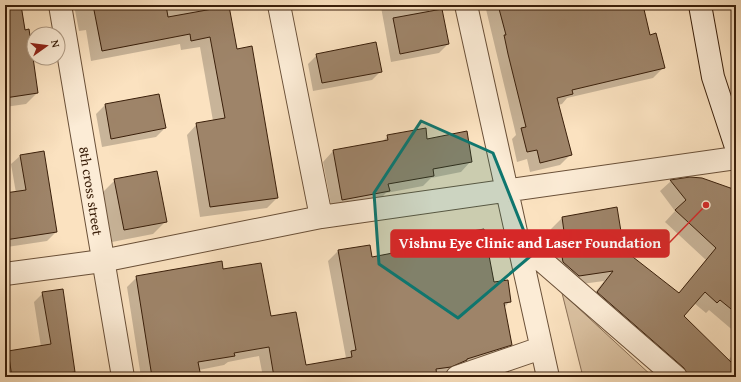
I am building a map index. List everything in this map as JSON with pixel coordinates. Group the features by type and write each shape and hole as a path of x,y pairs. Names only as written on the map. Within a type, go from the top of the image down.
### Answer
{"street":[{"name":"8th cross street","path":"60,5 102,261 123,377"},
{"path":"279,5 321,217"},
{"path":"466,5 548,377"},
{"path":"700,5 713,77 736,147"},
{"path":"5,274 102,261 321,217 736,158"},
{"path":"518,240 676,377"},
{"path":"457,377 541,348"}],"highlighted area":[{"path":"421,121 493,153 533,254 458,318 379,264 374,193"}],"shaded area":[{"path":"562,293 653,377 583,377"}],"building":[{"path":"5,5 21,5 26,30 26,66 34,66 38,93 5,98"},
{"path":"93,5 166,5 168,17 229,6 237,49 252,46 278,198 210,207 196,123 225,118 210,37 191,41 190,34 102,51"},
{"path":"498,5 643,5 650,35 656,33 665,68 572,90 573,94 557,98 572,155 540,163 537,150 527,152 521,128 526,127 508,54 504,35 506,35"},
{"path":"442,9 449,44 400,54 393,18"},
{"path":"376,42 382,72 322,83 316,54"},
{"path":"159,94 166,128 111,139 105,104"},
{"path":"426,128 427,139 467,131 472,162 433,169 434,176 388,184 390,191 342,200 333,150 388,140 387,135"},
{"path":"44,151 57,232 5,240 5,193 26,190 20,155"},
{"path":"157,171 167,222 124,230 114,179"},
{"path":"690,177 702,178 736,190 736,313 720,300 717,303 705,292 684,316 736,367 736,377 688,377 684,368 597,292 613,271 579,276 563,262 559,240 565,239 562,217 617,207 624,250 679,293 716,248 675,210 686,200 670,180"},
{"path":"484,229 494,282 508,280 511,302 504,303 512,345 467,359 451,367 436,369 437,377 274,377 269,347 234,353 235,356 198,362 201,377 152,377 136,276 222,261 223,269 261,263 271,316 296,312 306,365 352,357 351,351 356,350 338,250 370,245 372,257 424,247 422,240"},
{"path":"63,289 75,372 42,377 12,377 8,351 51,344 42,292"}],"place":[{"name":"Vishnu Eye Clinic and Laser Foundation","path":"706,205"}]}
